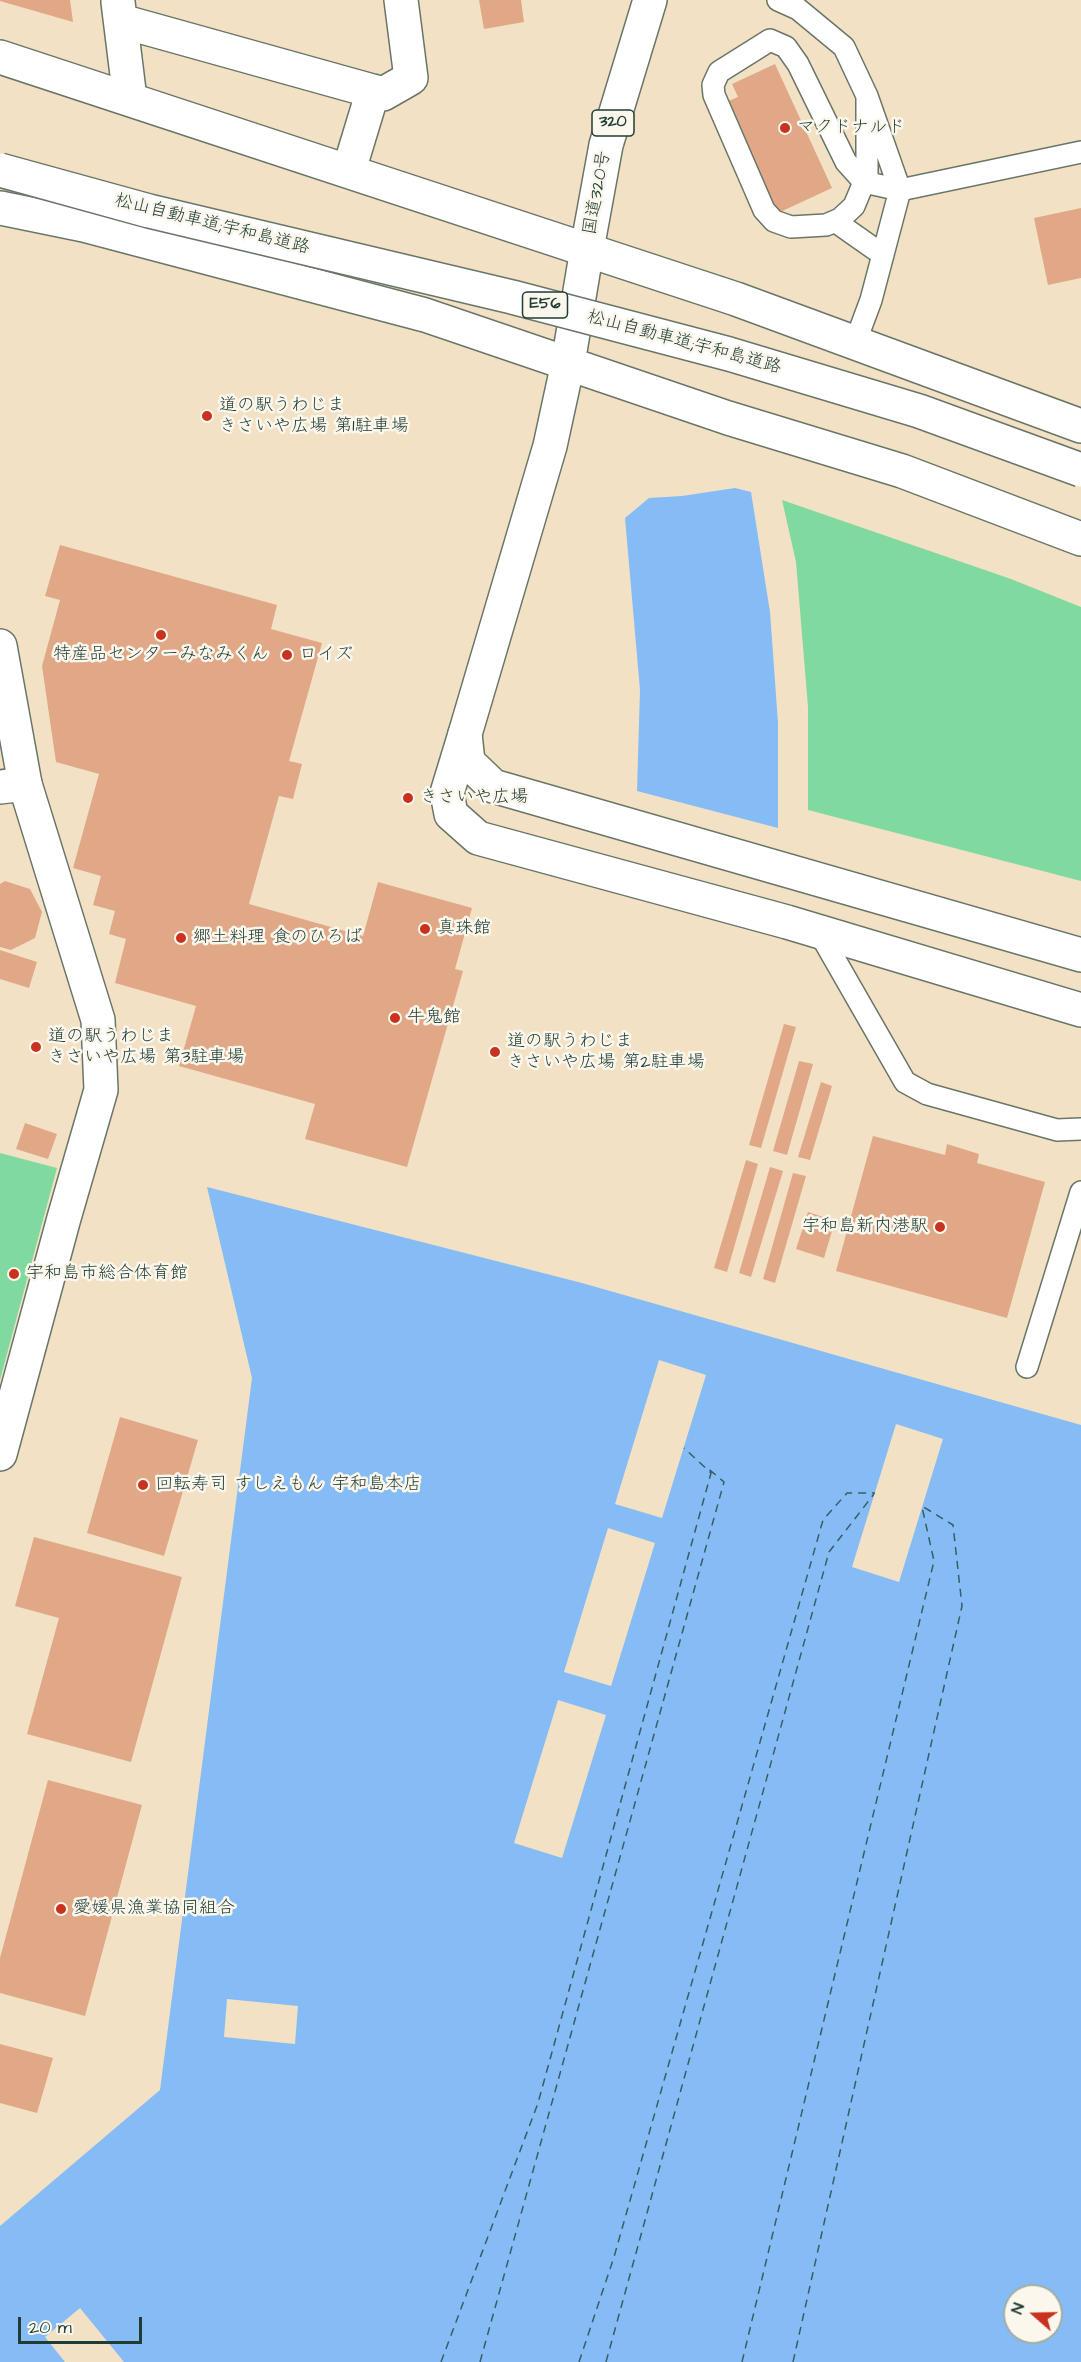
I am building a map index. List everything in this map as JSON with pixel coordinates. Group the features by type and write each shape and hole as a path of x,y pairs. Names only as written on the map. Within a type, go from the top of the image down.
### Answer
{"main road":[{"path":"130,99 119,10 383,94 411,78 401,0"},
{"name":"国道320号","path":"650,0 606,145 568,363 550,446 447,794 451,814 478,838 819,932 1081,1010"},
{"path":"0,57 736,299 1081,426"},
{"path":"349,170 373,92"},
{"name":"松山自動車道;宇和島道路","path":"0,170 149,211 512,297 729,354 919,411 1081,470"},
{"path":"0,208 84,225 405,309 728,418 902,471 1081,539"},
{"path":"0,646 12,785 98,1020 101,1090 63,1218 0,1454"},
{"path":"465,734 468,762 493,786 1081,955"}],"lane":[{"path":"778,0 798,9 844,47 867,96 900,190 871,300 855,343"},
{"path":"867,96 867,173 864,182 854,206 836,222 818,226 790,227 779,224 769,217 714,95 713,85 719,72 770,40 786,47 798,64 846,162 864,182 900,190 1081,152"},
{"path":"836,222 883,255"},
{"path":"819,932 904,1082 927,1094 1057,1130 1081,1129"},
{"path":"1027,1367 1081,1192"}],"green space":[{"path":"782,500 1011,579 1081,607 1081,881 808,810 808,707 796,562"},
{"name":"宇和島市総合体育館","path":"0,1153 57,1168 0,1380"}],"water":[{"path":"735,488 751,492 770,612 778,723 778,828 637,791 640,690 625,518 649,498 682,496"},
{"path":"207,1187 582,1283 1081,1425 1081,2362 0,2362 0,2226 160,2090 252,1378"}],"pier":[{"path":"659,1360 706,1375 662,1518 615,1504"},
{"path":"896,1424 943,1439 899,1582 852,1567"},
{"path":"608,1528 655,1543 611,1686 564,1672"},
{"path":"558,1700 606,1715 562,1858 514,1843"},
{"path":"227,1999 298,2006 295,2044 224,2037"},
{"path":"80,2308 124,2362 65,2362 45,2337"}],"building":[{"path":"70,0 73,22 0,1"},
{"path":"479,0 521,0 524,22 484,29"},
{"path":"775,64 832,188 778,213 726,102 738,97 732,84"},
{"path":"1081,208 1081,278 1048,285 1034,218"},
{"path":"60,545 277,605 271,629 322,643 289,761 302,764 293,799 279,796 249,904 363,936 378,882 472,908 455,969 463,971 407,1167 305,1139 315,1104 179,1066 196,1006 115,983 126,939 109,934 115,911 93,905 101,876 73,868 99,774 56,762 42,666 60,600 45,596"},
{"path":"5,881 30,889 42,912 35,938 11,950 0,947 0,884"},
{"path":"0,950 37,962 29,988 0,979"},
{"path":"784,1024 796,1027 761,1148 749,1145"},
{"path":"799,1061 813,1064 787,1155 773,1151"},
{"path":"821,1082 832,1086 810,1160 798,1157"},
{"path":"25,1123 57,1134 48,1159 16,1149"},
{"name":"宇和島新内港駅","path":"873,1136 945,1155 947,1144 979,1154 977,1163 1045,1182 1007,1318 836,1271"},
{"path":"746,1160 758,1164 727,1272 714,1268"},
{"path":"770,1167 783,1171 751,1277 739,1273"},
{"path":"793,1173 806,1176 775,1283 763,1279"},
{"path":"808,1212 835,1221 824,1258 796,1249"},
{"path":"120,1417 198,1440 164,1556 87,1533"},
{"path":"34,1537 182,1577 131,1762 27,1734 59,1618 15,1606"},
{"path":"48,1780 142,1805 85,2016 0,1993 0,1958"},
{"path":"0,2044 53,2058 37,2113 0,2103"}],"ferry route":[{"path":"441,2362 538,2103 711,1473 684,1448"},
{"path":"480,2362 724,1482 705,1466"},
{"path":"579,2362 614,2257 823,1520 847,1493 875,1493"},
{"path":"606,2362 829,1552 874,1494"},
{"path":"793,2362 962,1606 953,1525 922,1506"},
{"path":"742,2362 934,1561 922,1507"}],"place":[{"name":"マクドナルド","path":"785,128"},
{"name":"道の駅うわじま きさいや広場 第1駐車場","path":"207,416"},
{"name":"特産品センターみなみくん","path":"161,635"},
{"name":"ロイズ","path":"287,655"},
{"name":"きさいや広場","path":"408,798"},
{"name":"真珠館","path":"425,929"},
{"name":"郷土料理 食のひろば","path":"181,938"},
{"name":"牛鬼館","path":"395,1018"},
{"name":"道の駅うわじま きさいや広場 第3駐車場","path":"36,1047"},
{"name":"道の駅うわじま きさいや広場 第2駐車場","path":"495,1052"},
{"name":"宇和島新内港駅","path":"940,1227"},
{"name":"宇和島市総合体育館","path":"14,1274"},
{"name":"回転寿司 すしえもん 宇和島本店","path":"143,1485"},
{"name":"愛媛県漁業協同組合","path":"61,1909"}]}
